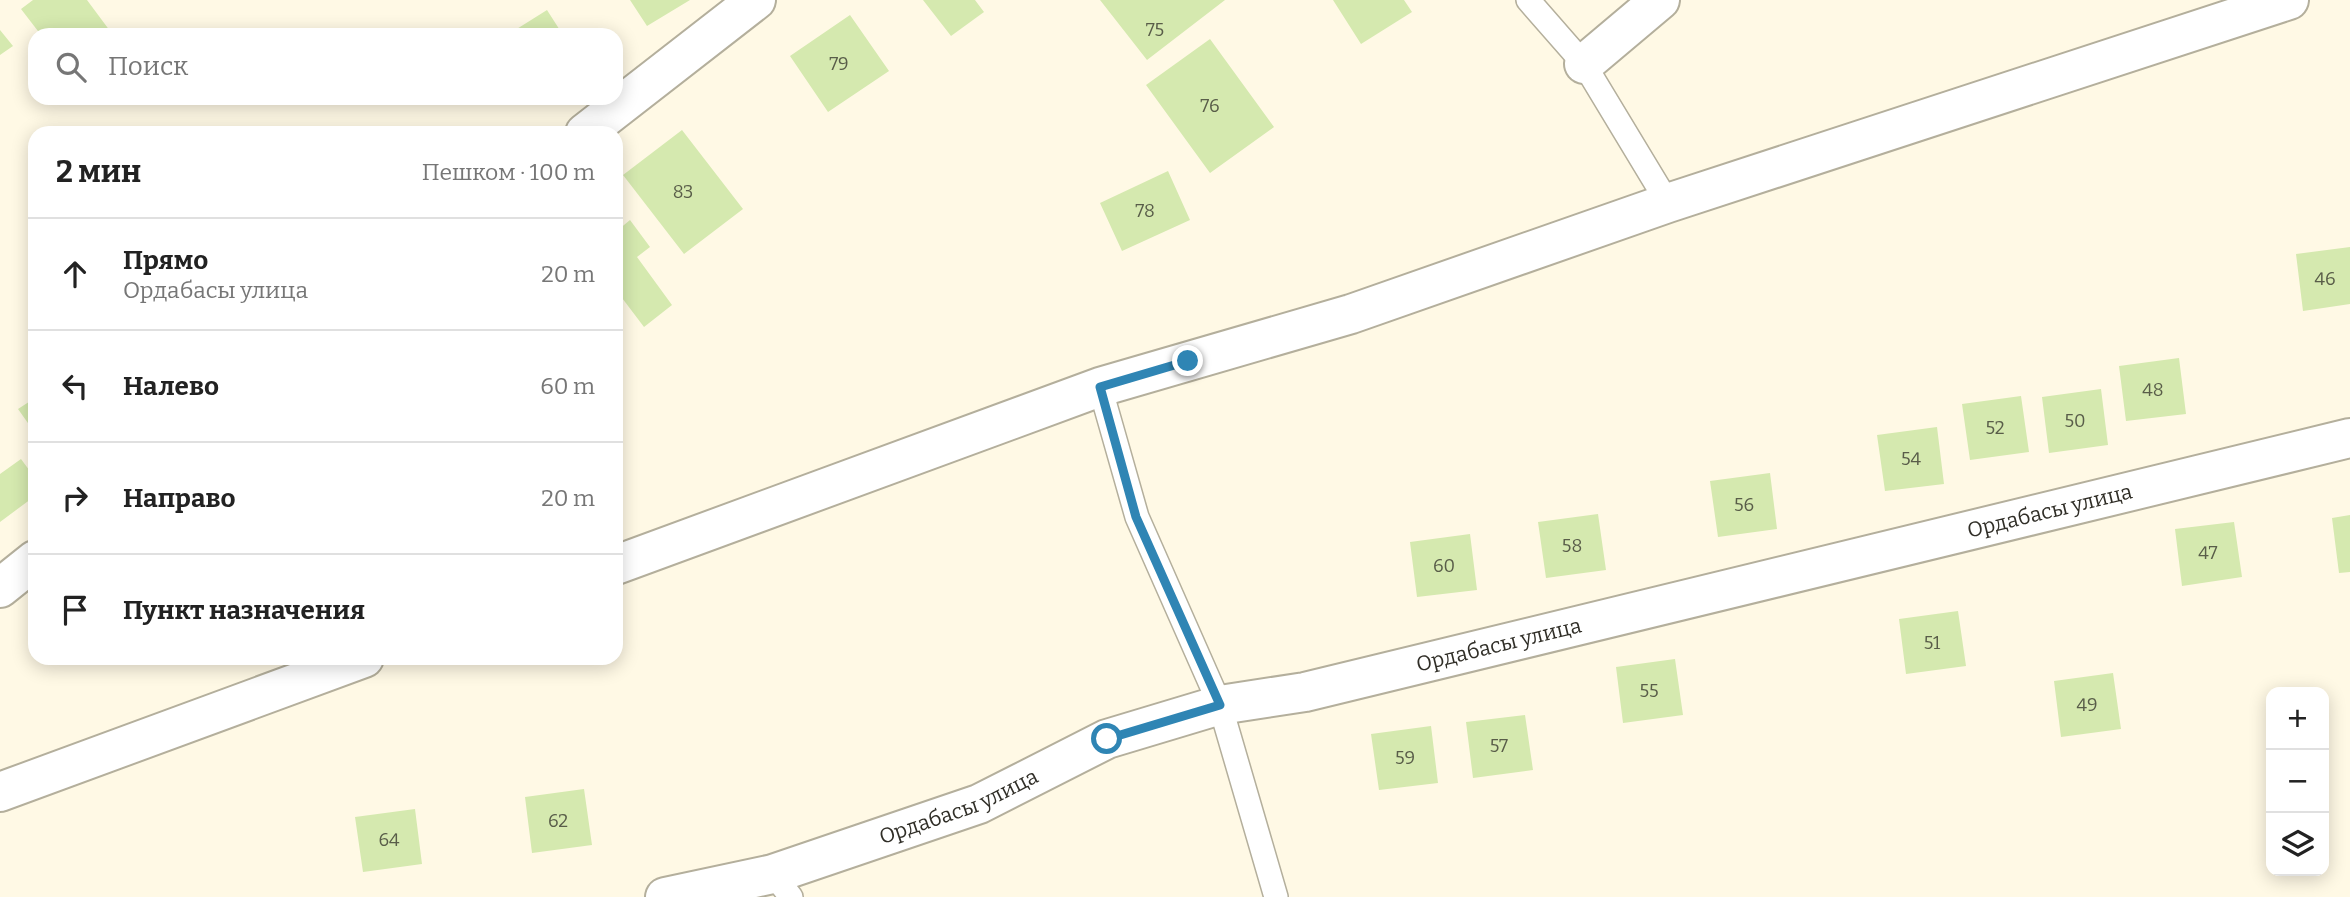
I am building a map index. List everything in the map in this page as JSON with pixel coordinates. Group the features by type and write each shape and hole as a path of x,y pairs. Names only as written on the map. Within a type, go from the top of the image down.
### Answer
{"street":[{"path":"623,103 756,0"},
{"path":"1584,64 1660,0"},
{"path":"623,562 1100,387 1351,314 1668,203 2289,0"},
{"path":"594,126 621,105"},
{"name":"Ордабасы улица","path":"665,897 782,886 979,804 1107,739 1220,705 1318,689 2350,438"},
{"path":"0,588 28,566"},
{"path":"0,792 344,665"}],"lane":[{"path":"1528,0 1584,64 1668,203"},
{"path":"1100,387 1136,517 1220,705 1276,897"}],"building":[{"path":"33,0 87,0 108,28 36,28 21,9"},
{"path":"630,0 690,0 647,26"},
{"path":"923,0 975,0 984,12 951,36"},
{"path":"1100,0 1225,0 1147,60"},
{"path":"1333,0 1404,0 1412,12 1361,44"},
{"path":"547,10 559,28 518,28"},
{"path":"850,15 889,71 828,112 790,56"},
{"path":"0,30 13,46 0,55"},
{"path":"1210,39 1274,127 1210,173 1146,85"},
{"path":"682,130 743,209 684,254 623,175"},
{"path":"1168,171 1190,220 1122,251 1100,203"},
{"path":"630,220 650,247 637,257 672,305 644,327 623,299 623,226"},
{"path":"2350,247 2350,304 2303,311 2296,254"},
{"path":"2179,358 2186,414 2126,421 2119,366"},
{"path":"2101,389 2108,445 2049,453 2042,397"},
{"path":"2021,396 2029,452 1970,460 1962,404"},
{"path":"28,403 28,423 18,409"},
{"path":"1937,427 1944,484 1885,491 1877,435"},
{"path":"21,459 28,468 28,501 0,522 0,474"},
{"path":"1770,473 1777,529 1718,537 1710,481"},
{"path":"1598,514 1606,570 1546,578 1538,522"},
{"path":"2350,515 2350,572 2339,573 2332,518"},
{"path":"2234,522 2242,577 2182,586 2175,529"},
{"path":"1470,534 1477,590 1417,597 1410,542"},
{"path":"1958,611 1966,666 1906,674 1899,619"},
{"path":"1675,659 1683,715 1623,723 1616,667"},
{"path":"2113,673 2121,729 2061,737 2054,681"},
{"path":"1525,715 1533,770 1473,778 1466,722"},
{"path":"1431,726 1438,783 1379,790 1371,734"},
{"path":"584,789 592,845 532,853 525,797"},
{"path":"415,809 422,864 363,872 355,817"}],"route":[{"path":"1107,739 1220,705 1136,517 1100,387 1188,361"}]}
